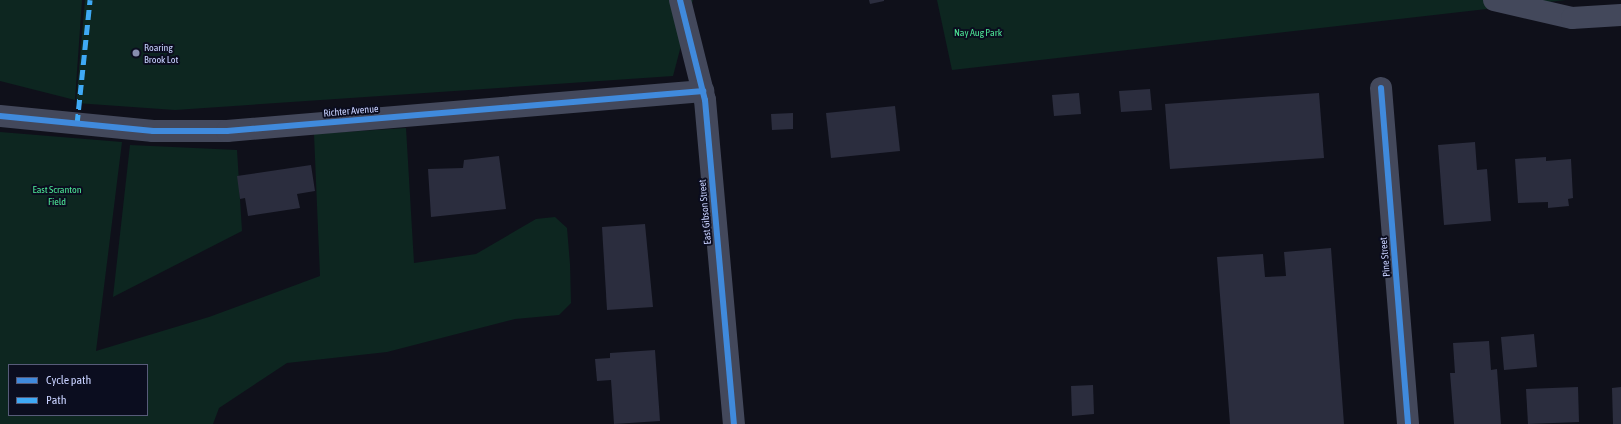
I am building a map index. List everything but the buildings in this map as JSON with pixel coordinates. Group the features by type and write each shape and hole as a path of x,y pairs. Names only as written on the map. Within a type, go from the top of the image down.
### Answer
{"street":[{"name":"East Gibson Street","path":"680,0 703,91 734,424"},
{"path":"1494,0 1572,18 1621,15"},
{"name":"Pine Street","path":"1381,88 1408,424"},
{"name":"Richter Avenue","path":"0,116 153,131 227,131 703,91"}],"green space":[{"path":"0,0 82,0 75,100 0,81"},
{"path":"85,0 693,0 673,76 175,110 76,103"},
{"name":"Nay Aug Park","path":"937,0 1566,0 952,70"},
{"name":"East Scranton Field","path":"406,128 414,263 476,254 536,219 555,217 567,228 571,303 559,315 515,319 387,352 287,363 219,408 213,424 0,424 0,132 122,142 96,351 209,317 320,276 314,134"},
{"path":"130,145 237,150 242,231 113,297"}],"marked path":[{"path":"77,124 90,0"}],"cycle path":[{"path":"680,0 705,100 734,424"},
{"path":"1381,88 1408,424"},
{"path":"0,116 153,131 227,131 703,91"}],"place":[{"name":"Roaring Brook Lot","path":"136,53"}]}
